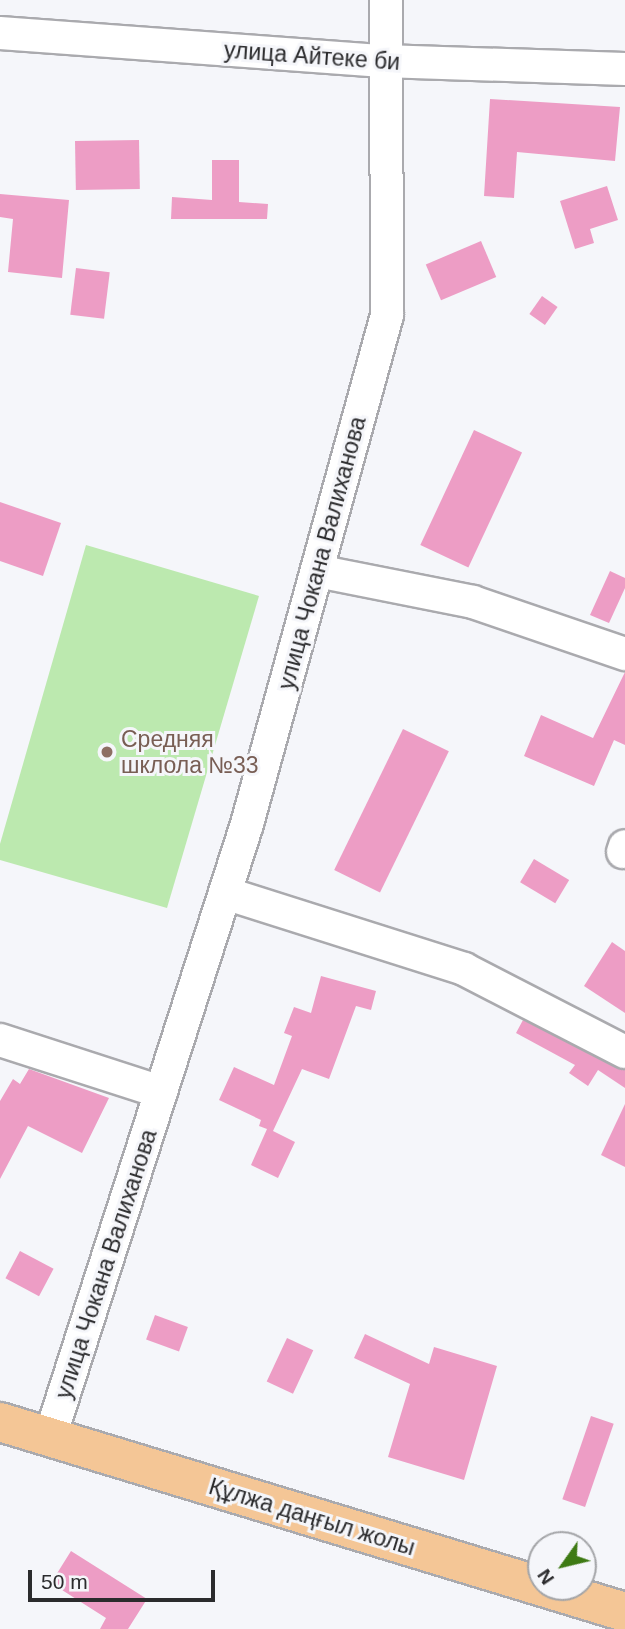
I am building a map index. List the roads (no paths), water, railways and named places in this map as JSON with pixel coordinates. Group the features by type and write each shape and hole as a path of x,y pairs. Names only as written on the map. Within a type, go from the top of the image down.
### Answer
{"main road":[{"name":"Құлжа даңғыл жолы","path":"0,1422 625,1612"}],"street":[{"name":"улица Чокана Валиханова","path":"50,1437 225,893 387,315 383,61 386,0"},
{"name":"улица Айтеке би","path":"0,33 383,61 625,69"},
{"path":"317,571 472,602 625,654"},
{"path":"225,893 464,969 625,1052"},
{"path":"0,1040 161,1092"}],"place":[{"name":"Средняя шклола №33","path":"107,752"}]}
